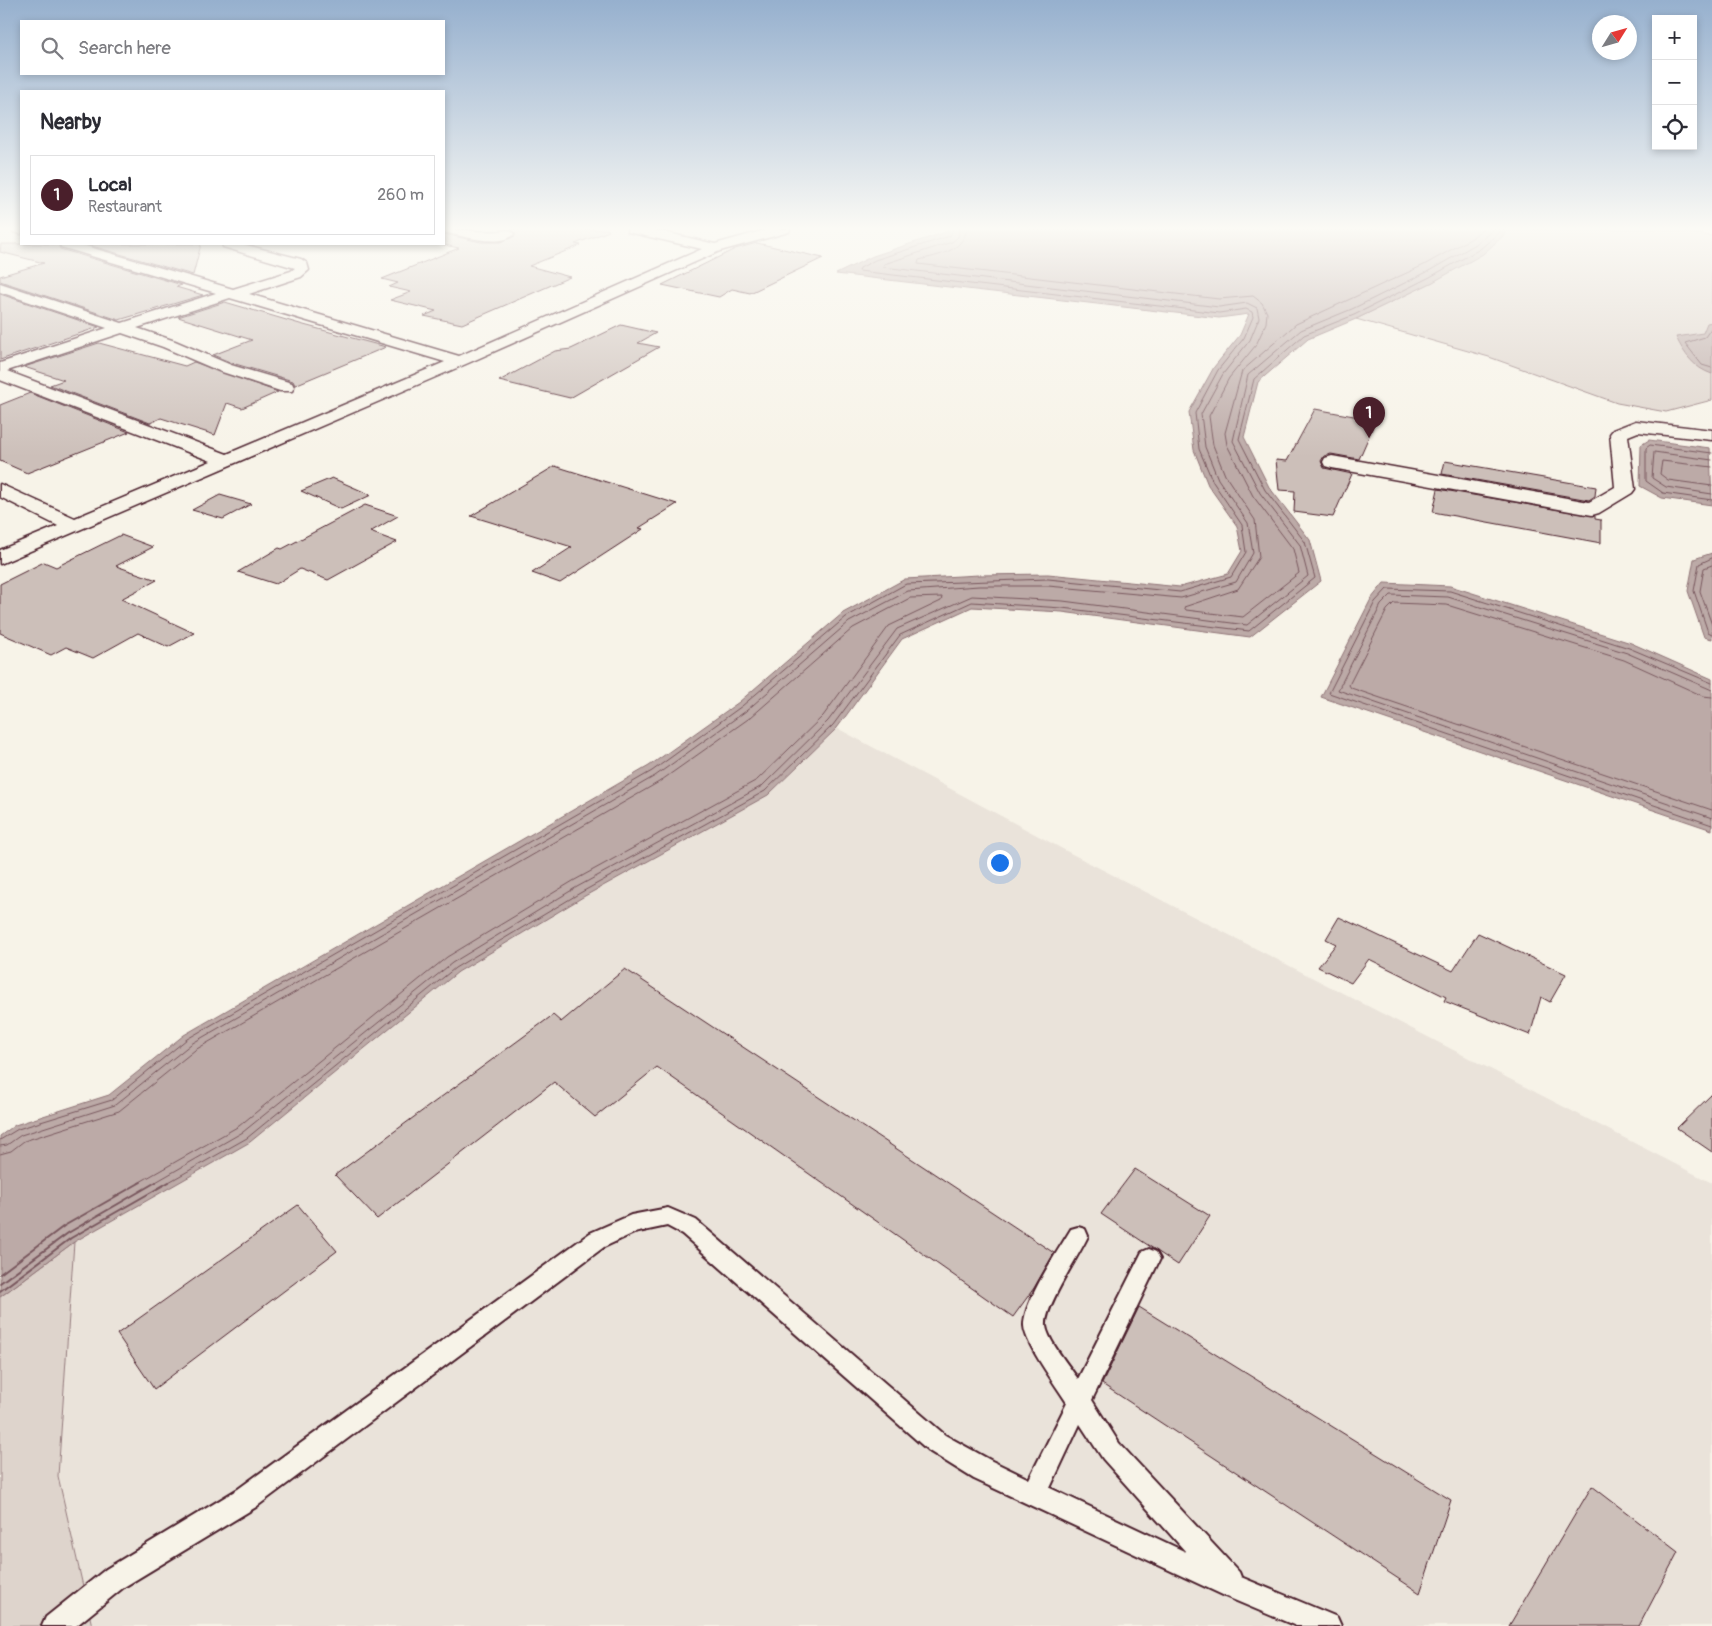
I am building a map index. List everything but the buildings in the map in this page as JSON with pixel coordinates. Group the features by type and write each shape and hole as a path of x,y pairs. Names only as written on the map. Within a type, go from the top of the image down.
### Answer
{"street":[{"path":"53,305 169,344 224,368 286,387"},
{"path":"0,368 198,305"},
{"path":"268,305 460,361"},
{"path":"0,558 587,305"},
{"path":"0,374 228,461"},
{"path":"1332,462 1592,509 1625,489 1619,434 1636,426 1712,434"},
{"path":"0,490 75,526"}],"lane":[{"path":"55,1626 115,1578 247,1498 598,1240 630,1224 668,1216 689,1228 937,1443 984,1470 1035,1492 1236,1588 1328,1626"},
{"path":"1078,1236 1039,1306 1035,1326 1041,1342 1111,1452 1236,1588"},
{"path":"1035,1492 1149,1259"}],"shaded area":[{"path":"1385,305 1712,305 1712,400 1666,412 1617,403 1489,357 1356,319"},
{"path":"837,728 1070,853 1712,1183 1712,1626 92,1626 58,1476 74,1242 250,1142 458,972 583,897 768,795"},
{"path":"74,1242 58,1476 92,1626 0,1626 0,1297"}],"water":[{"path":"1105,305 1385,305 1308,339 1258,382 1244,437 1269,487 1310,540 1321,581 1250,637 1062,612 972,607 902,639 837,728 768,795 583,897 458,972 250,1142 74,1242 0,1297 0,1136 15,1125 109,1095 184,1035 649,766 739,702 843,613 905,579 1048,574 1180,587 1228,574 1242,551 1237,526 1208,485 1194,450 1189,412 1214,367 1240,335 1249,314 1219,318"},
{"path":"1712,322 1712,374 1690,360 1676,337 1703,333 1707,323"},
{"path":"1649,440 1710,448 1712,505 1662,498 1640,486 1641,445"},
{"path":"1712,553 1712,639 1704,637 1688,591 1694,559"},
{"path":"1384,583 1450,586 1631,643 1712,679 1712,830 1321,697 1371,599"}],"place":[{"name":"Local","path":"1369,438"}]}
